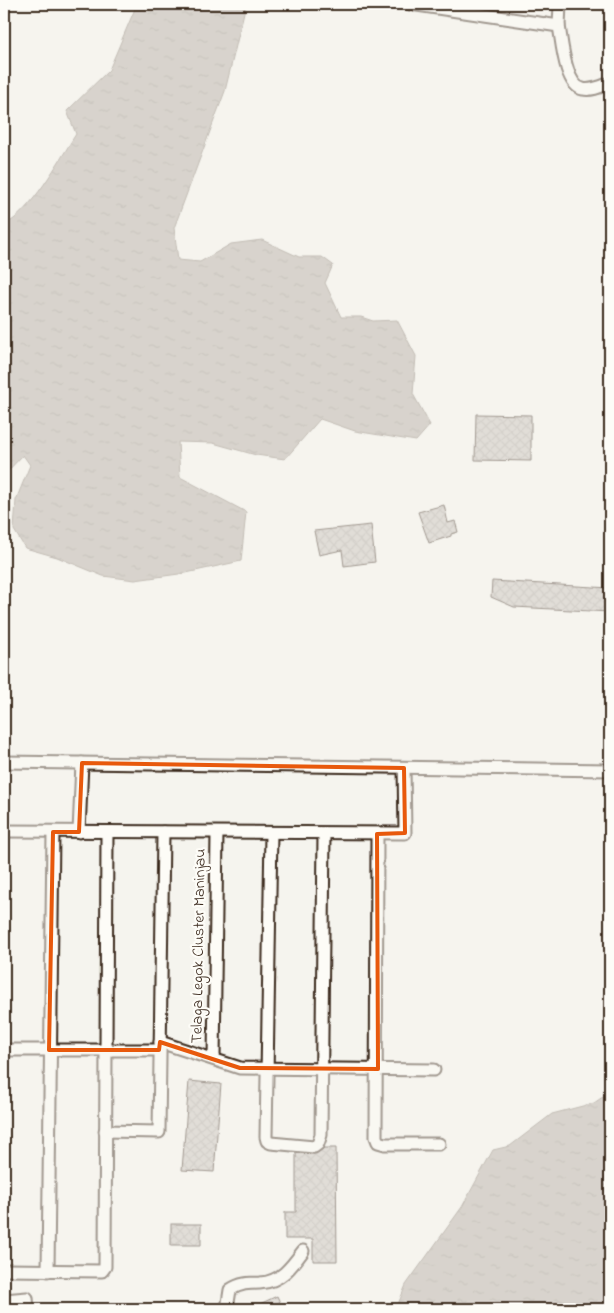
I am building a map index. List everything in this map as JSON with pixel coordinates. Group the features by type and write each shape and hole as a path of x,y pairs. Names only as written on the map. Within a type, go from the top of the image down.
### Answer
{"street":[{"path":"410,4 559,26"},
{"path":"560,4 559,26 568,73 576,86 586,90 610,84"},
{"path":"4,762 610,770"},
{"path":"79,832 82,763"},
{"path":"4,831 405,833 404,768"},
{"path":"48,1271 49,1050 53,832"},
{"path":"4,1270 102,1271 105,1267 107,832"},
{"path":"106,1131 159,1132 163,832"},
{"name":"Telaga Legok Cluster Maninjau","path":"214,1060 217,833"},
{"path":"271,833 267,1142 314,1147 318,1144 321,1134 324,834"},
{"path":"377,834 378,1069 376,1137 378,1142 385,1144 439,1144"},
{"path":"4,1050 106,1049 159,1046 240,1068 434,1070"},
{"path":"227,1309 230,1290 240,1284 267,1282 280,1276 304,1251"},
{"path":"4,1300 27,1298 28,1309"}],"highlighted area":[{"path":"82,763 404,768 405,833 377,834 378,1069 240,1068 160,1042 159,1050 49,1050 53,832 79,832"}],"water":[{"path":"137,4 246,4 225,91 174,228 178,260 200,262 231,244 262,240 299,257 322,257 333,265 325,283 341,317 361,317 373,321 397,320 416,356 413,394 430,425 416,441 355,431 320,419 285,459 256,455 213,443 178,442 180,477 246,512 241,561 186,573 135,580 103,576 57,557 25,548 14,530 16,500 30,465 23,455 4,475 4,225 24,210 34,198 76,134 67,111 109,70"},
{"path":"610,1092 610,1309 396,1309 406,1285 462,1207 493,1150 510,1146 552,1114 594,1103"}],"building":[{"path":"476,414 531,415 531,461 475,460"},
{"path":"444,505 448,523 455,521 458,532 429,543 418,512"},
{"path":"371,525 375,562 344,566 342,550 319,555 314,531"},
{"path":"492,581 610,588 610,612 514,607 491,597"},
{"path":"189,1081 221,1084 214,1172 182,1170"},
{"path":"324,1148 336,1148 337,1261 313,1261 313,1239 285,1239 285,1212 296,1212 296,1153 314,1154"},
{"path":"171,1224 201,1224 201,1245 171,1245"},
{"path":"277,1296 283,1309 249,1309"}]}
